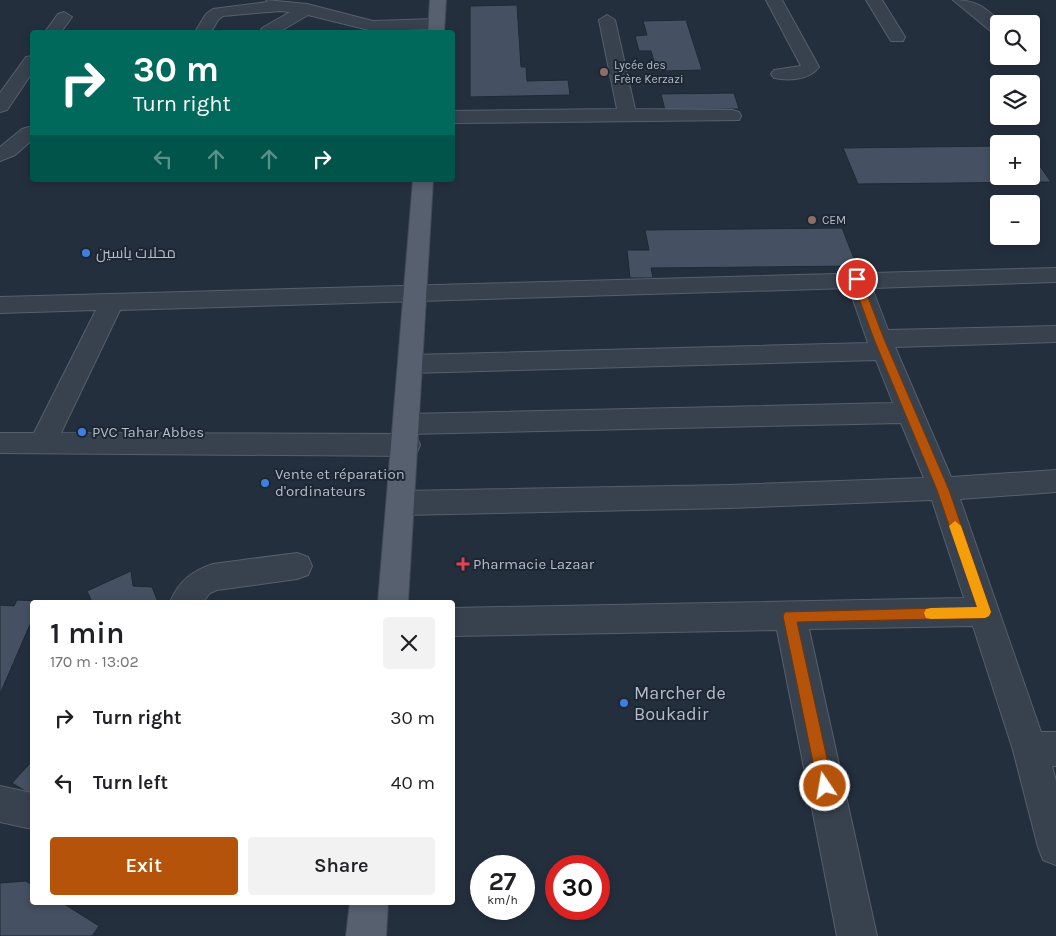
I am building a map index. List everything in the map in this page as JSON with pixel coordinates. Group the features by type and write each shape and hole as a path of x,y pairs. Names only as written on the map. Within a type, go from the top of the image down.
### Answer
{"main road":[{"path":"436,28 438,0"},
{"path":"393,600 408,435 414,293 423,182"},
{"path":"366,936 369,905"}],"street":[{"path":"774,0 810,67 803,72 780,74"},
{"path":"874,0 896,37"},
{"path":"960,0 980,12 990,21"},
{"path":"204,30 212,17 219,12 277,3 373,26 436,28"},
{"path":"271,30 307,9"},
{"path":"54,30 64,17"},
{"path":"607,20 626,114"},
{"path":"0,106 30,64"},
{"path":"455,116 626,114 732,116"},
{"path":"0,133 30,133"},
{"path":"0,155 30,134"},
{"path":"0,305 857,279 1056,275"},
{"path":"857,279 881,345 943,490 985,612 1043,750 1056,847"},
{"path":"43,442 112,302"},
{"path":"411,364 881,345 1056,334"},
{"path":"0,443 408,435 910,412"},
{"path":"403,502 633,499 943,490 1056,481"},
{"path":"186,600 198,584 213,576 297,566"},
{"path":"455,622 985,612"},
{"path":"790,616 857,936"},
{"path":"0,804 30,811"}],"building":[{"path":"517,5 521,67 526,67 527,81 568,80 570,95 470,97 470,6"},
{"path":"686,20 702,70 657,71 651,51 639,51 635,36 647,35 643,21"},
{"path":"734,93 739,109 665,110 661,94"},
{"path":"990,146 990,183 858,184 843,148"},
{"path":"1040,166 1051,182 1040,182"},
{"path":"842,228 857,266 651,268 653,278 630,278 627,250 649,250 645,230"},
{"path":"131,571 133,586 152,587 157,600 91,600 87,591"},
{"path":"17,600 30,601 30,625 0,694 0,605 14,606"},
{"path":"30,763 30,794 12,783"},
{"path":"26,881 30,884 30,905 66,905 99,926 92,936 0,936 0,883"}],"slow traffic":[{"path":"931,613 985,612 955,526"}],"place":[{"name":"Lycée des Frère Kerzazi","path":"604,72"},
{"name":"CEM","path":"812,220"},
{"name":"محلات ياسين","path":"86,253"},
{"name":"PVC Tahar Abbes","path":"82,432"},
{"name":"Vente et réparation d'ordinateurs","path":"265,483"},
{"name":"Pharmacie Lazaar","path":"463,564"},
{"name":"Marcher de Boukadir","path":"624,703"}],"route":[{"path":"825,786 790,616 985,612 943,490 879,339 857,279"}]}
